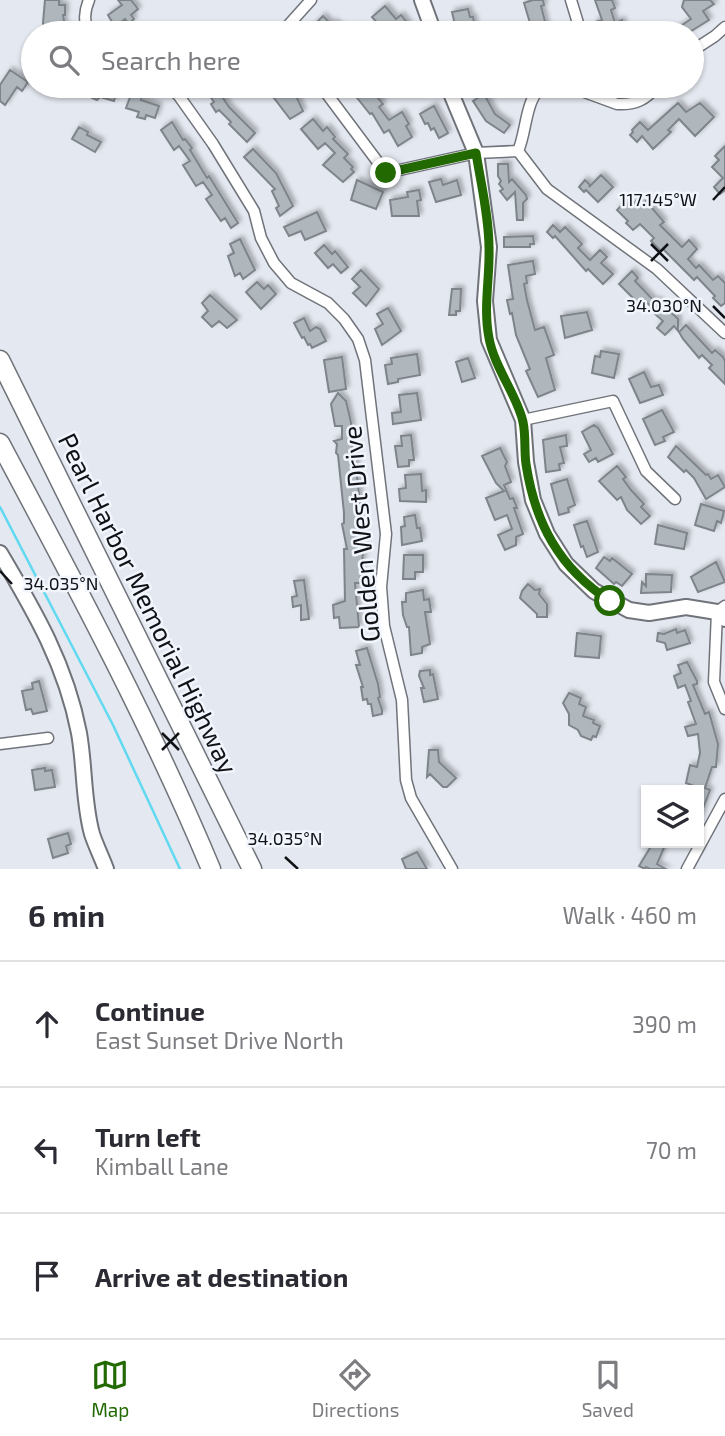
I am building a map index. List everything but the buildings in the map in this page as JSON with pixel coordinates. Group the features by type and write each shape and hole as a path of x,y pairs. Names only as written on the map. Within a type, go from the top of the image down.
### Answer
{"highway":[{"name":"Pearl Harbor Memorial Highway","path":"0,360 252,869"},
{"path":"0,443 74,584 188,813 211,869"}],"street":[{"path":"85,21 85,9 89,0"},
{"path":"292,21 311,0"},
{"path":"422,0 430,21"},
{"path":"570,0 577,21"},
{"path":"704,43 725,27"},
{"name":"Golden West Drive","path":"180,98 254,211 261,238 274,262 291,283 328,303 344,319 362,350 386,534 381,587 384,625 402,700 406,780 411,798 452,869"},
{"path":"330,98 386,173 476,153 518,151"},
{"path":"454,98 476,153 489,247 485,300 489,340 501,374 523,420 526,462 533,500 547,534 566,564 594,591 629,610 649,613 686,607 722,612 714,682 725,709"},
{"path":"518,151 523,141 529,104 533,98"},
{"path":"604,98 617,104 634,104 645,98"},
{"path":"518,151 547,189 657,269 725,333"},
{"path":"523,420 613,401 646,471 675,499"},
{"path":"0,553 40,621 57,657 79,734 93,836 106,869"},
{"path":"0,744 48,738"},
{"path":"687,869 725,799"}],"waterway":[{"path":"0,507 113,725 180,869"}],"route":[{"path":"386,173 476,153 489,247 485,300 489,340 501,374 523,420 526,462 533,500 547,534 566,564 594,591 610,601"}]}
